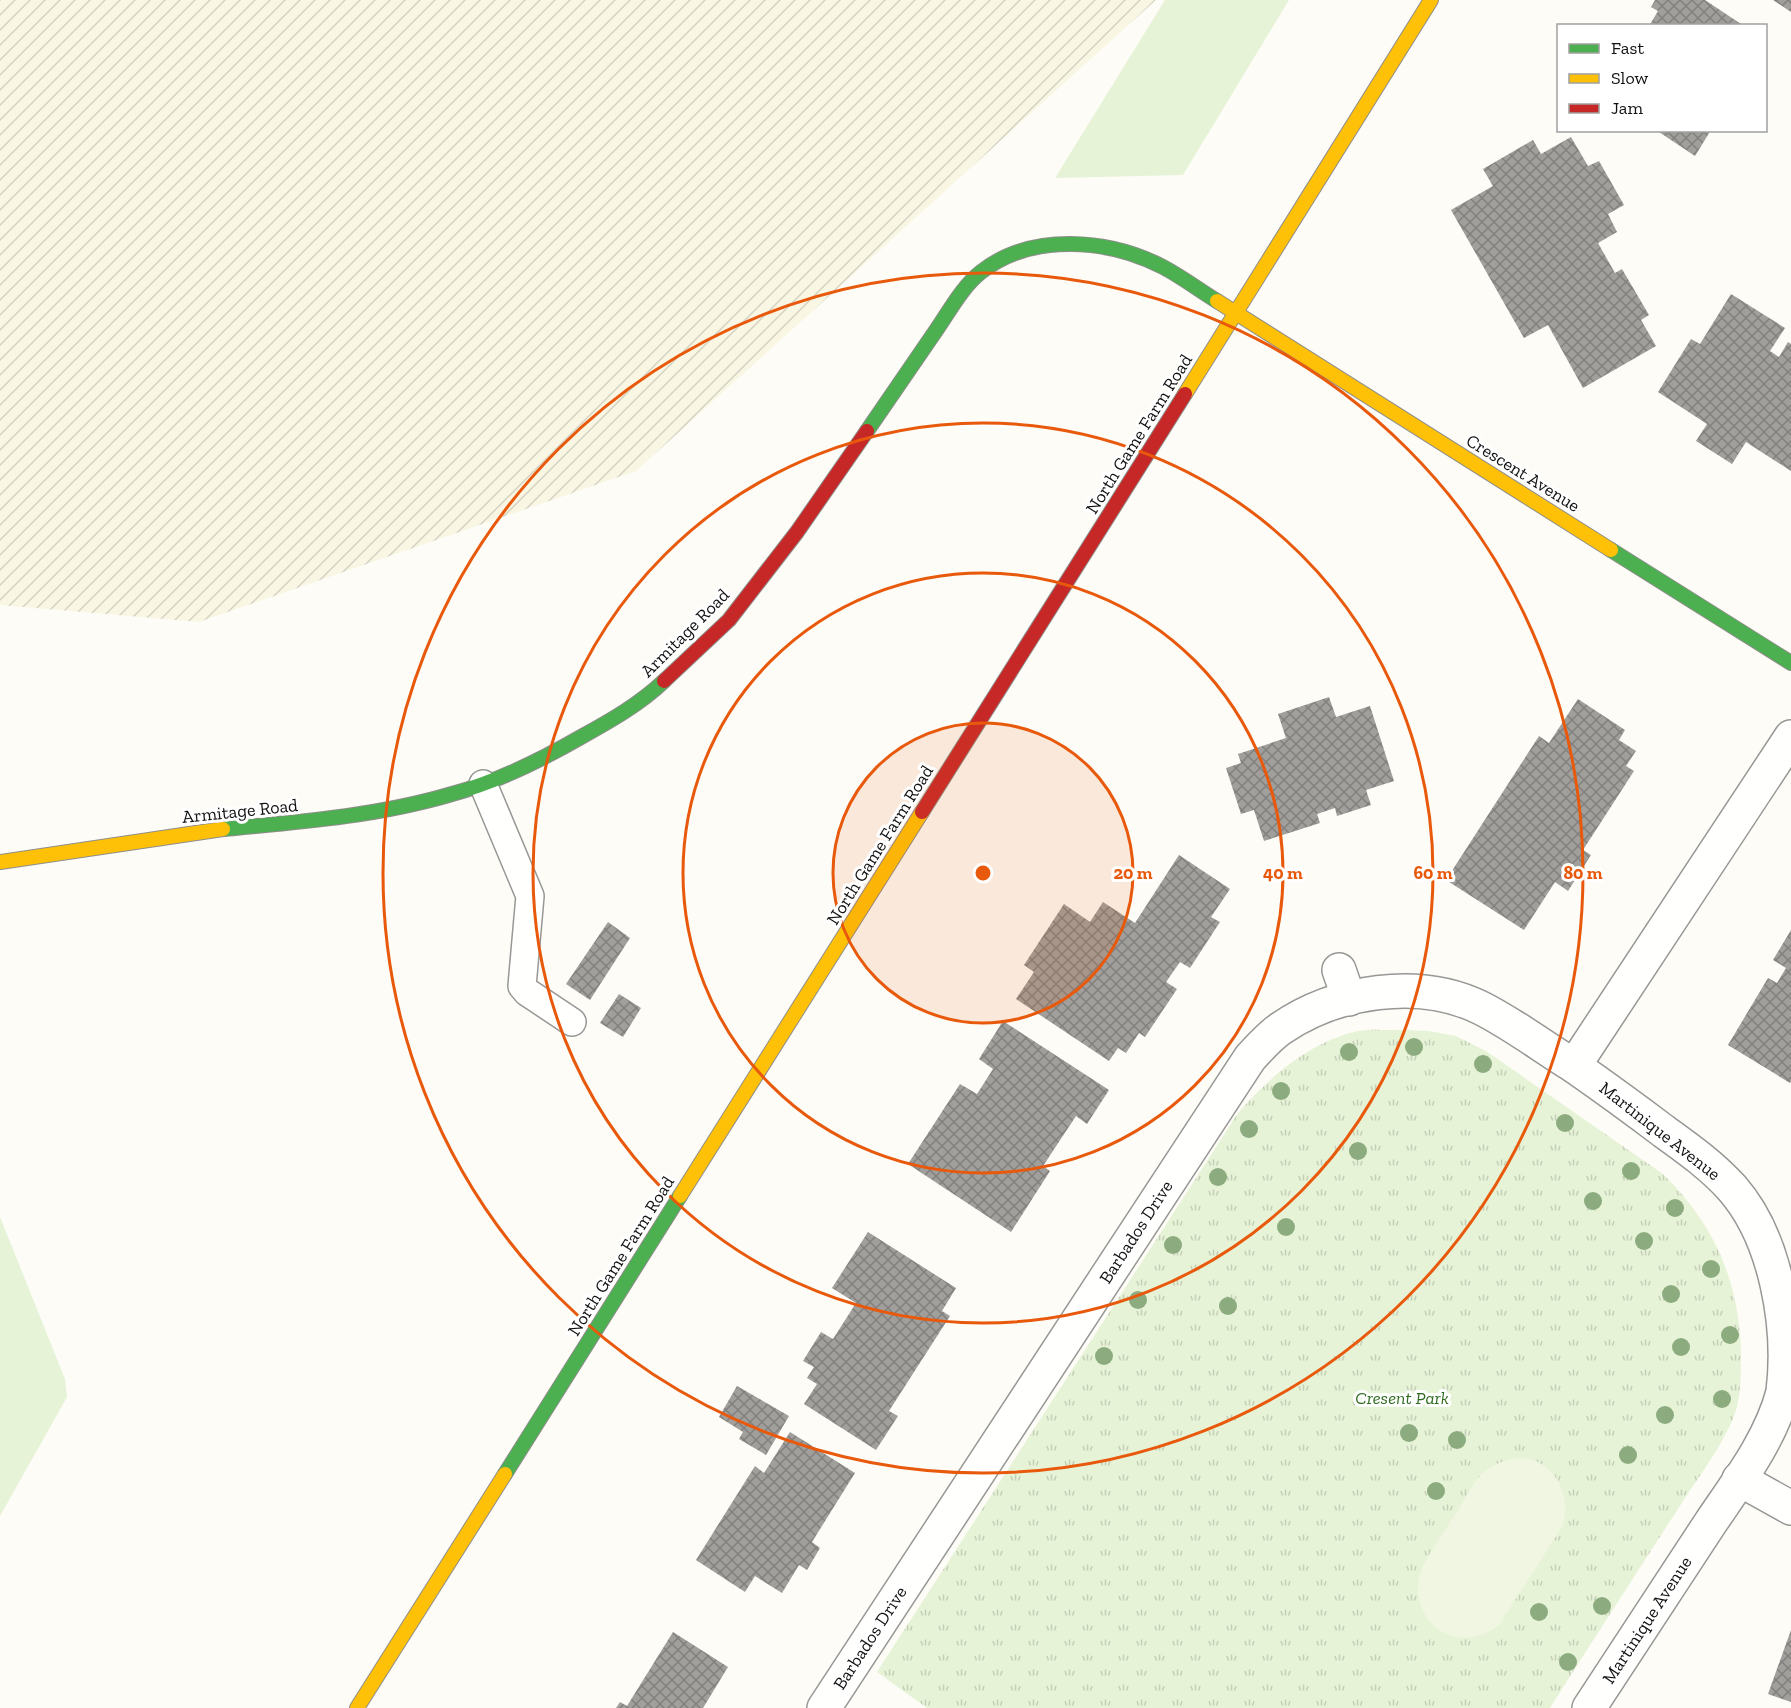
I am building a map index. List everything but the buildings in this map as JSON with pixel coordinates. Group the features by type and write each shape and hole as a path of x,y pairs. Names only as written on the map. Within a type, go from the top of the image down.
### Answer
{"street":[{"name":"North Game Farm Road","path":"357,1708 1431,0"},
{"name":"Armitage Road","path":"0,862 196,832 330,819 397,808 454,794 483,783 553,753 614,719 656,689 729,620 797,532 956,301 981,273 999,260 1023,251 1049,246 1098,246 1119,250 1163,267 1236,313"},
{"name":"Crescent Avenue","path":"1236,313 1791,663"},
{"path":"1574,1066 1791,737"},
{"name":"Barbados Drive","path":"824,1708 1250,1058 1280,1029 1300,1018 1344,985 1386,991 1424,991 1480,1008 1574,1066"},
{"name":"Martinique Avenue","path":"1574,1066 1707,1162 1733,1189 1758,1224 1773,1255 1785,1302 1788,1351 1784,1390 1774,1419 1739,1479 1590,1708"},
{"path":"1739,1479 1791,1508"}],"lane":[{"path":"483,783 530,896 522,986 527,993 572,1022"}],"shaded area":[{"path":"0,0 1156,0 636,471 199,622 0,605"}],"green space":[{"path":"1165,0 1289,0 1183,175 1055,178"},
{"name":"Cresent Park","path":"1358,1031 1429,1031 1456,1036 1486,1051 1663,1174 1681,1193 1710,1233 1729,1277 1735,1301 1741,1366 1737,1407 1733,1419 1711,1459 1550,1708 927,1708 877,1672 1238,1113 1292,1062 1323,1043"},
{"path":"0,1217 65,1379 67,1397 0,1516"},
{"path":"1525,1458 1545,1467 1559,1484 1565,1505 1562,1527 1499,1625 1486,1633 1472,1637 1446,1634 1426,1616 1420,1603 1418,1585 1422,1568 1479,1477 1497,1464"}],"traffic: fast":[{"path":"867,431 968,284 1001,259 1023,250 1047,245 1071,244 1119,250 1163,267 1217,301"},
{"path":"1611,550 1791,663"},
{"path":"223,829 367,813 424,802 469,789 518,770 566,746 624,712 664,681"},
{"path":"505,1474 680,1196"}],"traffic: slow":[{"path":"1185,394 1431,0"},
{"path":"1217,301 1611,550"},
{"path":"680,1196 922,812"},
{"path":"0,862 223,829"},
{"path":"357,1708 505,1474"}],"traffic: jam":[{"path":"922,812 1185,394"},
{"path":"664,681 729,620 797,532 867,431"}]}
